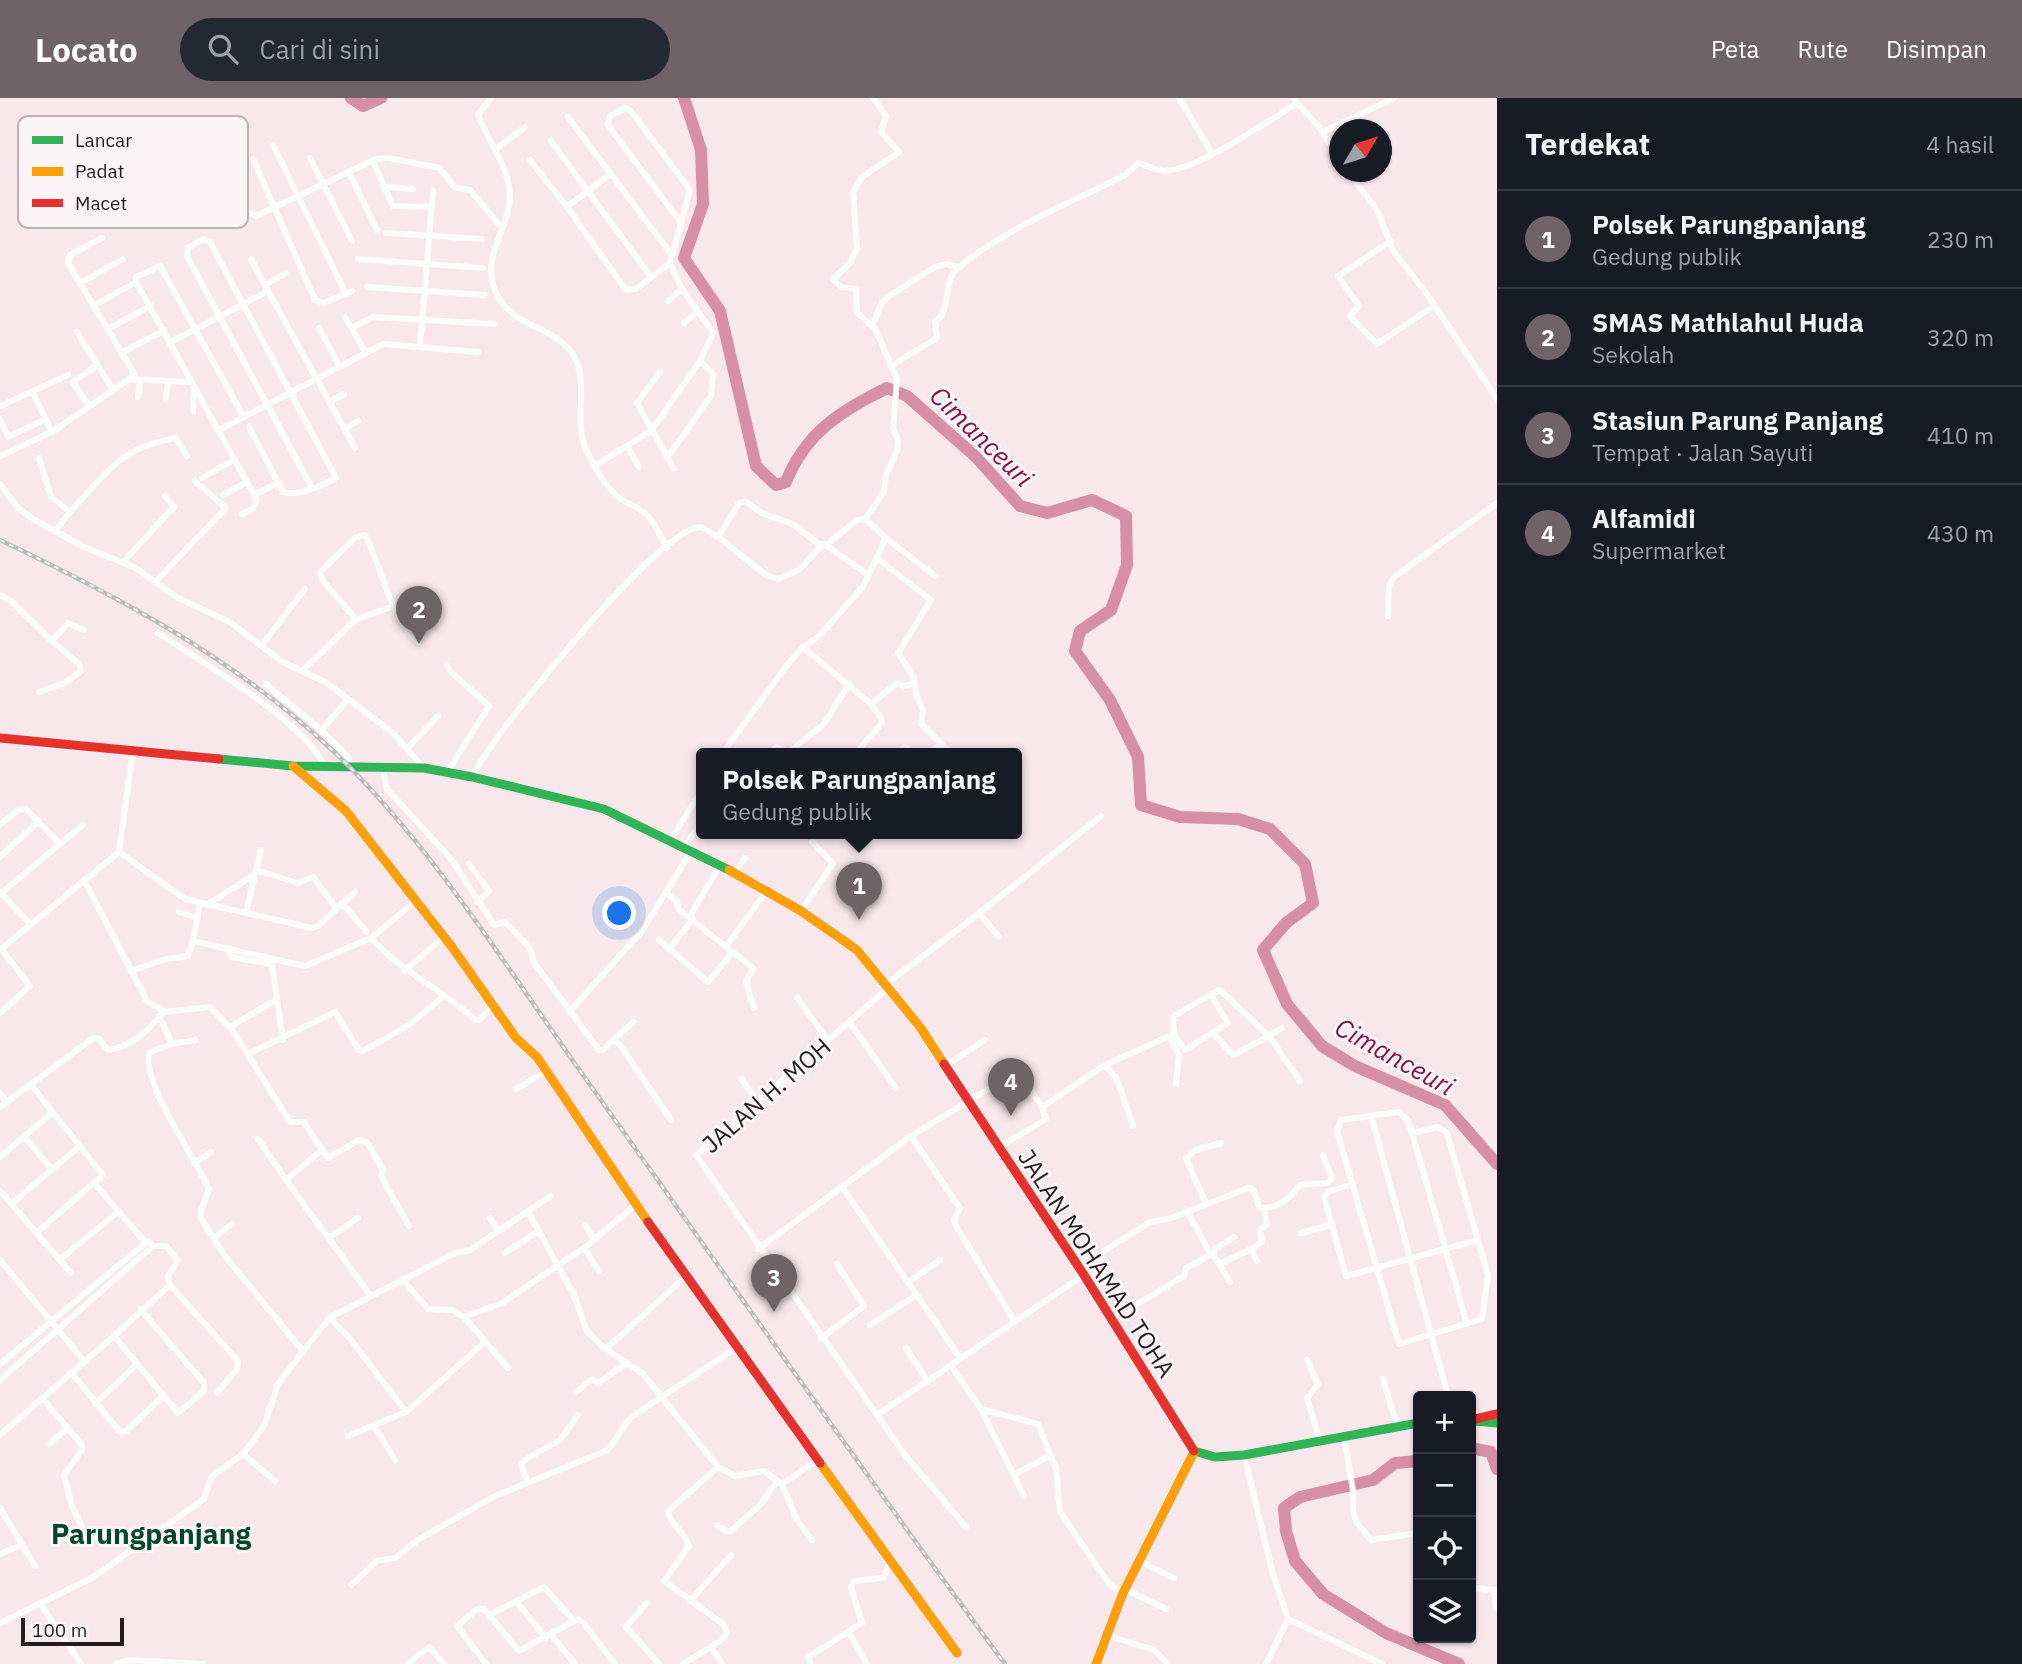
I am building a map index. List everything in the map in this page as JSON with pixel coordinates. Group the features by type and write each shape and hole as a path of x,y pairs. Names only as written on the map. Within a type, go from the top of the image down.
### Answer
{"main road":[{"name":"JALAN MOHAMAD TOHA","path":"0,738 133,748 293,766 424,768 448,771 604,809 719,867 735,872 801,911 857,950 947,1065 1082,1271 1194,1452"},
{"path":"293,766 346,811 417,900 519,1043 537,1056 545,1072 685,1277 890,1564 957,1653"},
{"path":"1476,1419 1497,1414"},
{"path":"1476,1421 1497,1423"},
{"path":"1096,1664 1124,1591 1194,1452 1215,1457 1244,1455 1413,1423"}],"street":[{"path":"491,98 478,115 496,149 507,178 510,198 494,249 494,288 505,306 517,317 565,345 573,355 582,393 582,436 596,465 613,493 649,518 667,548"},
{"path":"472,777 490,746 597,613 667,548 697,526 718,537 766,575 778,579 799,570 824,545 857,520 865,519 884,492 886,475 897,451 898,440 893,429 897,384 873,325 857,313 856,289 841,287 833,279 850,263 857,248 853,192 862,177 899,152 881,132 886,116 873,98"},
{"path":"1179,98 1212,153"},
{"path":"1323,132 1394,98"},
{"path":"891,366 937,338 935,322 944,313 953,276 959,267 994,241 1125,175 1138,163 1170,170 1212,153 1295,100 1329,142"},
{"path":"530,160 626,289 633,291 671,259 689,199 689,188 630,110 625,108 610,116 608,125 681,223"},
{"path":"568,117 671,259 682,289 713,333 700,361 650,431 596,465"},
{"path":"496,149 525,127"},
{"path":"551,141 651,277"},
{"path":"253,159 315,300 324,303 349,293 273,145"},
{"path":"310,158 352,241"},
{"path":"248,213 250,216 275,208 373,161 388,158 440,168 454,187 470,190 501,227"},
{"path":"373,161 392,204 432,207"},
{"path":"349,172 377,230"},
{"path":"567,207 610,174"},
{"path":"1356,182 1377,210 1394,252 1497,399"},
{"path":"385,187 413,189"},
{"path":"420,347 433,191"},
{"path":"386,233 482,239"},
{"path":"0,456 52,432 135,374 67,258 102,238"},
{"path":"249,427 283,492 289,494 312,488 336,478 336,473 210,242 203,239 186,251 312,488"},
{"path":"1391,241 1338,276 1359,306 1350,316 1377,344 1434,306"},
{"path":"80,283 123,259"},
{"path":"251,259 355,448"},
{"path":"358,259 483,268"},
{"path":"873,325 886,298 941,265 959,267"},
{"path":"93,306 136,282 139,275 160,266 244,417"},
{"path":"171,342 244,304 286,274"},
{"path":"136,282 257,500 253,508 242,514"},
{"path":"367,287 485,295"},
{"path":"668,301 682,289"},
{"path":"107,329 151,306"},
{"path":"684,323 697,312"},
{"path":"345,317 366,353"},
{"path":"352,328 373,317 495,324"},
{"path":"319,328 340,367"},
{"path":"121,353 165,330"},
{"path":"77,332 113,390"},
{"path":"219,430 383,344 478,352"},
{"path":"667,458 711,396 713,374 700,361"},
{"path":"88,405 73,382 96,366"},
{"path":"660,372 637,403 650,431 674,469"},
{"path":"0,406 68,375"},
{"path":"129,379 193,384"},
{"path":"138,397 140,381"},
{"path":"166,399 168,382"},
{"path":"193,384 193,411"},
{"path":"32,391 52,432"},
{"path":"329,402 344,394"},
{"path":"0,419 8,437 46,419"},
{"path":"344,429 358,421"},
{"path":"55,532 69,511 111,464 133,449 176,438 187,456"},
{"path":"627,446 639,467"},
{"path":"39,458 51,497 69,511"},
{"path":"156,582 226,509 199,480 235,459"},
{"path":"223,495 247,482"},
{"path":"254,495 278,483"},
{"path":"0,484 22,512 55,532 123,562 178,598 230,622 281,661 319,678 408,748 424,768"},
{"path":"123,562 174,507 165,496"},
{"path":"718,537 739,503 745,501 762,513 793,524 868,575"},
{"path":"1388,616 1389,586 1394,577 1497,503"},
{"path":"865,519 935,576"},
{"path":"356,619 323,581 320,572 361,535 366,538 381,568 391,607 418,642"},
{"path":"727,748 803,647 818,637 863,587 886,538"},
{"path":"878,559 931,600 897,651 915,683 923,710 920,722 944,748"},
{"path":"262,645 306,589"},
{"path":"0,595 10,600 79,664 81,671 65,683 39,692"},
{"path":"302,671 356,619 391,607"},
{"path":"52,640 68,623 83,630"},
{"path":"158,633 270,711 316,749 324,767"},
{"path":"803,647 871,704 882,723 860,748"},
{"path":"447,665 450,671 489,706 448,771"},
{"path":"871,704 897,682 905,686 915,683"},
{"path":"266,684 350,759 352,769"},
{"path":"794,748 824,724 849,684"},
{"path":"321,731 348,699"},
{"path":"408,748 438,716"},
{"path":"935,748 940,745"},
{"path":"0,1013 30,986 1,949 119,852 133,748"},
{"path":"383,769 387,789 451,859 494,925 505,922 530,948 534,963 599,1050 603,1050 634,1022"},
{"path":"669,842 696,799"},
{"path":"0,825 22,808 30,811 60,844"},
{"name":"JALAN H. MOH","path":"758,1249 696,1155 850,1023 887,986 1101,816"},
{"path":"0,857 40,821"},
{"path":"30,924 1,893 83,825"},
{"path":"569,1012 584,992 627,950 666,893 696,833"},
{"path":"801,911 833,863 811,842 812,839"},
{"path":"246,913 261,850"},
{"path":"119,852 180,896 203,904 312,928 318,926 355,892"},
{"path":"735,872 746,858"},
{"path":"470,864 489,891 477,902"},
{"path":"669,949 692,918 719,867"},
{"path":"131,971 162,960 188,957 203,904 255,873 298,883 313,877 335,908"},
{"path":"84,880 144,998 162,1014 172,1044"},
{"path":"726,946 766,892"},
{"path":"666,893 677,901 678,908 753,968 746,982 754,1008"},
{"path":"193,941 271,962 309,966 369,935 417,900"},
{"path":"342,903 404,971 445,995 477,1021 494,1006"},
{"path":"179,912 198,918"},
{"path":"981,914 999,937"},
{"path":"404,971 444,937"},
{"path":"659,940 708,982 732,953"},
{"path":"271,962 283,1040"},
{"path":"1177,1084 1179,1055 1171,1036 1173,1017 1223,990 1269,1036 1300,1081"},
{"path":"248,1055 335,1012 359,1050 363,1051 409,1025 445,995"},
{"path":"1171,1036 1186,1050 1228,1023 1211,995"},
{"path":"797,997 828,1041"},
{"path":"230,1027 275,1000"},
{"path":"0,1107 93,1038 98,1038 108,1050 120,1048 142,1035 162,1014 206,1005 230,1027 290,1122 303,1121 328,1158 359,1140 367,1142 383,1170 381,1176 409,1226"},
{"path":"850,1023 896,1088"},
{"path":"1214,1034 1233,1055 1282,1028"},
{"path":"1042,1107 1105,1065 1171,1036"},
{"path":"614,1039 629,1056 671,1120"},
{"path":"196,1040 149,1052 147,1066 178,1137 209,1189 201,1212 214,1238 303,1351"},
{"path":"947,1065 985,1040"},
{"path":"1105,1065 1117,1079 1133,1126"},
{"path":"966,1527 909,1461 758,1249 911,1136 1016,1070 1021,1072 1046,1116 1044,1121 1000,1147"},
{"path":"516,1089 545,1072"},
{"path":"742,1079 757,1102"},
{"path":"31,1085 102,1172 102,1178 36,1233"},
{"path":"0,1093 7,1101"},
{"path":"0,1157 53,1112"},
{"path":"1412,1133 1438,1127 1447,1133 1488,1275 1482,1319 1467,1324 1433,1334 1399,1343 1337,1124 1341,1119 1399,1112 1408,1120 1467,1324"},
{"path":"1371,1115 1413,1258 1447,1391"},
{"path":"24,1136 51,1169"},
{"path":"911,1136 960,1208 954,1220 956,1226 1015,1322"},
{"path":"258,1139 370,1295"},
{"path":"1206,1204 1186,1157 1196,1150 1221,1143"},
{"path":"11,1204 80,1146"},
{"path":"286,1180 322,1150"},
{"path":"194,1163 211,1152"},
{"path":"877,1415 1015,1322 1150,1222 1168,1219 1248,1188 1253,1189 1259,1207 1264,1209 1287,1201 1300,1185 1330,1182 1332,1178 1323,1155"},
{"path":"95,1184 149,1243 166,1246 178,1260 168,1276 170,1285 237,1362 237,1369 218,1393"},
{"path":"1353,1184 1327,1192 1324,1197 1346,1276 1478,1240"},
{"path":"842,1187 961,1359"},
{"path":"0,1191 71,1273"},
{"path":"0,1623 92,1578 204,1499 212,1476 243,1454 264,1426 278,1384 329,1318 455,1253 466,1252 551,1196"},
{"path":"464,1317 502,1303 584,1248 637,1204"},
{"path":"1220,1264 1262,1242 1260,1230 1267,1224 1264,1209"},
{"path":"1187,1211 1230,1282"},
{"path":"60,1260 118,1212"},
{"path":"529,1213 574,1295 587,1331 606,1349 643,1374 718,1466 735,1476 764,1471 779,1483 797,1520 812,1540"},
{"path":"330,1237 358,1218"},
{"path":"490,1218 498,1231"},
{"path":"214,1238 232,1224"},
{"path":"585,1225 594,1240"},
{"path":"1301,1233 1330,1225"},
{"path":"505,1253 539,1231"},
{"path":"1112,1319 1184,1276 1186,1268 1212,1255 1215,1249 1234,1237"},
{"path":"0,1364 149,1243"},
{"path":"0,1380 59,1331 149,1243"},
{"path":"584,1248 599,1271"},
{"path":"1251,1248 1257,1261"},
{"path":"0,1260 84,1362"},
{"path":"908,1282 940,1260"},
{"path":"821,1338 864,1306 837,1264"},
{"path":"606,1349 685,1277"},
{"path":"402,1279 428,1309 452,1310 464,1317 508,1368"},
{"path":"0,1435 170,1285"},
{"path":"870,1325 916,1294"},
{"path":"114,1336 177,1413 204,1391 204,1383 141,1310"},
{"path":"329,1318 349,1337 405,1412"},
{"path":"348,1436 375,1427 405,1412 484,1343"},
{"path":"351,1585 377,1561 395,1558 419,1539 527,1482 608,1450 630,1418 736,1348"},
{"path":"906,1348 928,1382"},
{"path":"1307,1360 1318,1384 1307,1398 1320,1442"},
{"path":"576,1392 592,1379 598,1383 603,1381 627,1363"},
{"path":"96,1404 136,1365"},
{"path":"951,1366 981,1409 1024,1496"},
{"path":"71,1373 123,1432 162,1397"},
{"path":"1383,1379 1396,1425"},
{"path":"42,1398 83,1447 64,1475 72,1507 83,1529"},
{"path":"981,1409 1035,1422 1051,1455 1060,1512 1110,1584 1167,1609"},
{"path":"527,1482 521,1464 523,1461 561,1440 578,1415"},
{"path":"375,1427 396,1460"},
{"path":"49,1444 68,1428"},
{"path":"1344,1437 1353,1490 1353,1511 1357,1523 1371,1540 1413,1534"},
{"path":"243,1454 275,1481"},
{"path":"1015,1474 1051,1455"},
{"path":"1244,1455 1273,1574 1288,1619 1266,1664"},
{"path":"717,1525 729,1532 761,1504 779,1483 818,1460"},
{"path":"683,1664 726,1636 725,1628 664,1581 689,1546 686,1537 668,1518 668,1511 718,1466"},
{"path":"1,1513 35,1566"},
{"path":"0,1554 22,1545"},
{"path":"690,1601 731,1555"},
{"path":"1139,1560 1174,1578"},
{"path":"811,1664 808,1657 823,1645 849,1633 862,1623 852,1583 856,1580 883,1578 890,1564"},
{"path":"489,1615 546,1587 574,1621"},
{"path":"1476,1588 1495,1589 1496,1608"},
{"path":"516,1601 575,1664"},
{"path":"647,1603 626,1627 659,1664"},
{"path":"41,1605 81,1664"},
{"path":"486,1664 457,1626 478,1609 484,1609 517,1651 549,1637 578,1619 615,1664"},
{"path":"1288,1619 1382,1664"},
{"path":"849,1633 867,1664"},
{"path":"1106,1635 1154,1650 1168,1664"},
{"path":"711,1646 722,1664"},
{"path":"407,1664 429,1647 444,1664"},
{"path":"116,1664 130,1660 203,1664"}],"waterway":[{"name":"Cimanceuri","path":"351,98 363,106 381,98"},
{"name":"Cimanceuri","path":"684,98 701,150 703,204 684,258 720,311 756,466 776,485 786,482 803,450 814,437 840,414 887,388 907,396 976,457 1020,506 1047,513 1092,500 1126,516 1127,565 1111,610 1080,631 1075,651 1110,700 1138,757 1141,805 1180,817 1238,819 1270,829 1305,864 1313,903 1286,923 1263,950 1287,1004 1322,1046 1355,1066 1445,1105 1497,1164"},
{"name":"Cimanceuri","path":"1476,1449 1491,1452 1497,1469"},
{"name":"Cimanceuri","path":"1413,1461 1395,1463 1373,1480 1300,1497 1284,1508 1286,1531 1295,1561 1323,1594 1386,1633 1459,1664"}],"railway":[{"path":"0,540 131,607 214,657 293,715 367,785 402,825 467,909 795,1374 1005,1664"}],"traffic: fast":[{"path":"219,759 293,766 424,768 472,777 604,809 729,870"},
{"path":"1476,1421 1497,1423"},
{"path":"1194,1451 1215,1457 1244,1455 1413,1424"}],"traffic: slow":[{"path":"293,766 346,811 452,947 516,1038 537,1057 648,1222"},
{"path":"729,870 801,911 857,950 920,1027 944,1064"},
{"path":"1096,1664 1123,1593 1194,1452"},
{"path":"820,1463 957,1653"}],"traffic: jam":[{"path":"0,738 219,759"},
{"path":"944,1064 1084,1275 1194,1451"},
{"path":"648,1222 820,1463"},
{"path":"1476,1419 1497,1414"}],"place":[{"name":"SMAS Mathlahul Huda","path":"419,644"},
{"name":"Polsek Parungpanjang","path":"859,920"},
{"name":"Alfamidi","path":"1011,1116"},
{"name":"Stasiun Parung Panjang","path":"774,1312"}],"district":[{"name":"Parungpanjang","path":"151,1533"}]}
